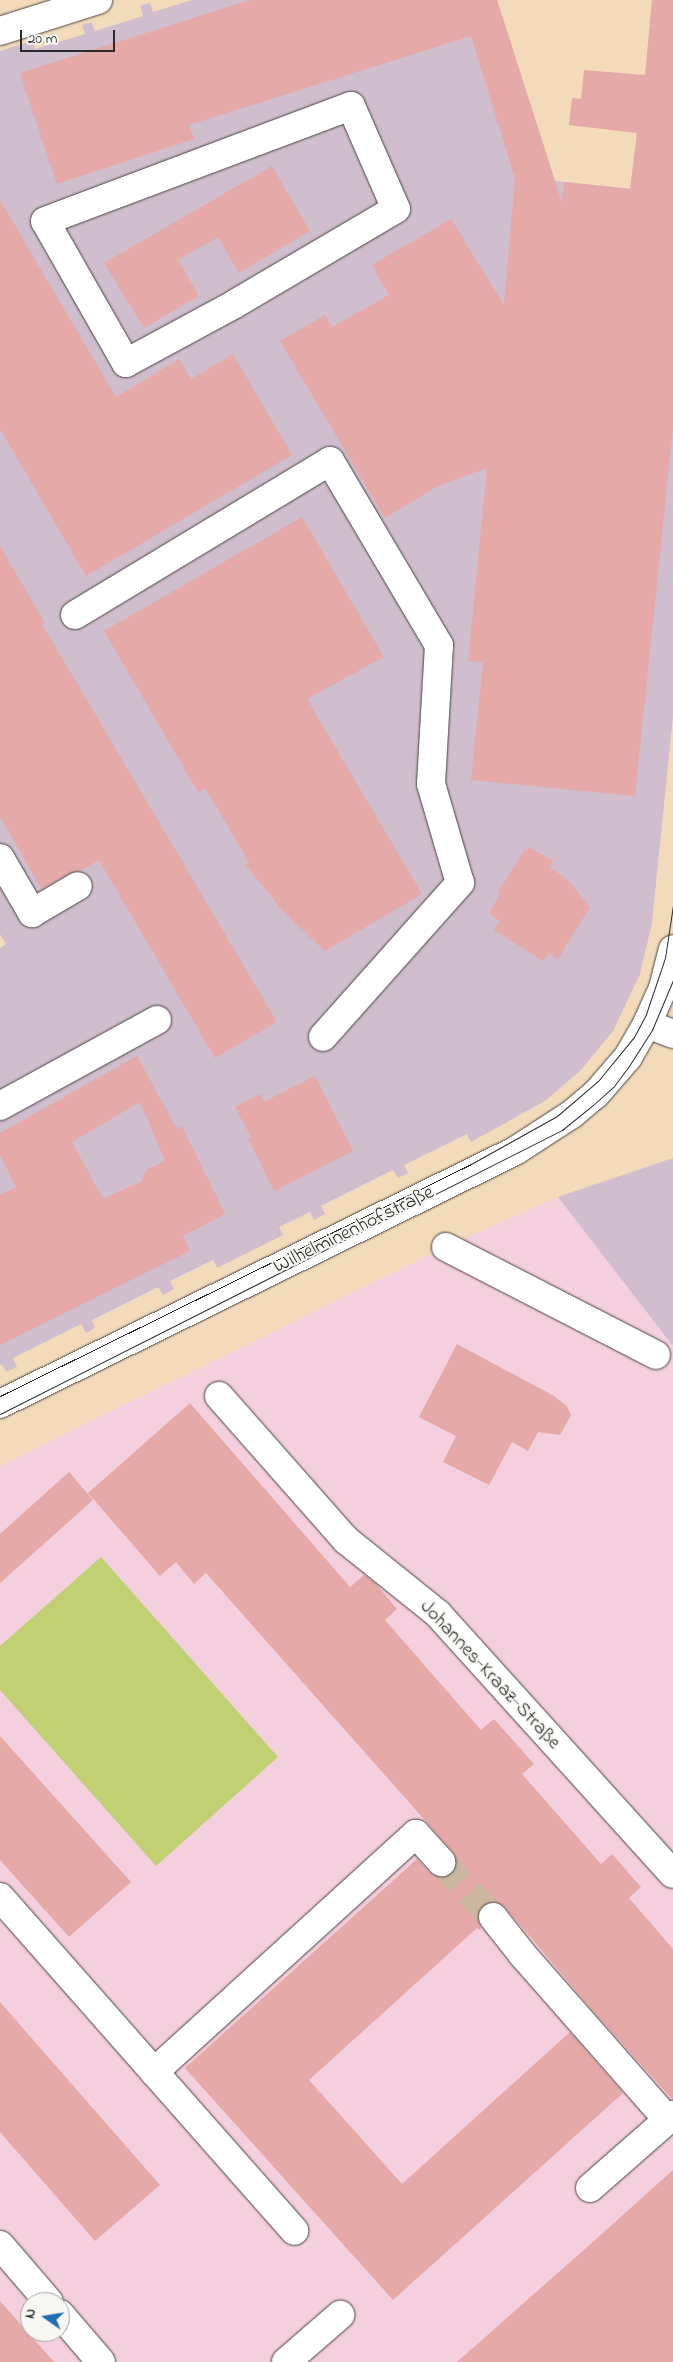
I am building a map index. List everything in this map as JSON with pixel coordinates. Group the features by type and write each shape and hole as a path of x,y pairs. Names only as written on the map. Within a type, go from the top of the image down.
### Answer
{"street":[{"path":"0,31 98,0"},
{"path":"351,106 396,209 235,304 126,364 45,220 351,106"},
{"path":"75,615 330,461 439,645 431,784 460,883 322,1037"},
{"path":"0,858 32,913 78,886"},
{"name":"Wilhelminenhofstraße","path":"0,1404 514,1151 572,1114 596,1094 628,1057 647,1024 666,980 673,949"},
{"path":"0,1106 157,1020"},
{"path":"647,1024 673,1034"},
{"path":"446,1247 656,1356"},
{"name":"Johannes-Kraaz-Straße","path":"219,1396 346,1540 438,1614 673,1874"},
{"path":"154,2072 416,1834 441,1862"},
{"path":"0,1896 294,2231"},
{"path":"493,1917 522,1954 670,2117 590,2188"},
{"path":"0,2244 41,2292"},
{"path":"286,2362 340,2316"},
{"path":"70,2326 101,2362"}],"shaded area":[{"path":"192,0 497,0 555,181 673,193 673,715 652,923 640,974 613,1031 580,1071 545,1101 471,1142 467,1134 404,1165 408,1173 398,1178 393,1170 321,1206 325,1214 314,1220 310,1212 279,1227 283,1235 217,1268 213,1260 170,1281 174,1289 163,1295 158,1287 92,1320 95,1328 86,1333 81,1324 13,1358 17,1367 6,1372 2,1364 0,1365 0,948 6,944 0,934 0,51 32,41 35,49 85,34 82,25 91,22 95,31 143,16 140,6 150,3 153,12"},
{"path":"673,1158 673,1346 558,1197"},
{"path":"558,1197 673,1345 673,2362 0,2362 0,1466 446,1247"}],"green space":[{"path":"101,1557 278,1757 156,1866 0,1690 0,1646"}],"building":[{"path":"250,0 497,0 562,203 564,182 630,189 637,133 569,125 572,98 581,99 584,70 645,75 652,0 673,0 673,428 635,796 471,780 483,662 468,661 487,468 438,486 385,518 280,341 325,315 332,327 389,295 372,265 451,219 504,305 515,178 471,36 189,125 194,139 57,184 20,73"},
{"path":"272,166 310,231 239,273 218,237 178,260 199,296 144,328 104,263"},
{"path":"0,200 116,397 179,359 191,379 233,354 292,455 86,576 0,429"},
{"path":"302,517 384,657 307,699 422,894 325,951 281,909 246,865 249,862 205,788 198,792 104,631"},
{"path":"0,546 45,623 42,624 277,1022 215,1058 99,860 80,871 70,873 42,889 0,817"},
{"path":"529,847 553,861 550,868 568,880 590,907 558,959 549,953 543,961 494,930 500,921 489,913 500,894 498,892 525,849 528,850"},
{"path":"137,1056 177,1129 182,1126 225,1214 183,1236 190,1251 0,1345 0,1195 16,1187 0,1155 0,1133","holes":["140,1102 165,1161 146,1170 142,1181 103,1199 72,1142"]},
{"path":"315,1076 353,1151 274,1191 248,1138 251,1137 235,1107 260,1094 264,1102"},
{"path":"457,1344 554,1396 567,1406 571,1415 560,1435 538,1432 528,1451 512,1442 489,1485 443,1462 456,1436 419,1417"},
{"path":"190,1403 350,1587 364,1575 375,1583 397,1609 385,1620 481,1730 494,1719 534,1764 522,1774 601,1864 612,1854 641,1887 629,1898 673,1949 673,2100 593,2011 505,1907 499,1903 491,1902 483,1905 478,1912 481,1928 479,1930 477,1928 309,2080 402,2184 570,2032 623,2093 393,2300 185,2068 417,1859 436,1877 444,1877 451,1874 456,1867 456,1858 453,1852 206,1573 194,1584 176,1562 160,1576 88,1493"},
{"path":"69,1472 93,1500 0,1583 0,1534"},
{"path":"0,1736 131,1882 69,1937 0,1860"},
{"path":"0,2002 160,2185 95,2241 0,2132"},
{"path":"673,2170 673,2362 457,2362 595,2240"},
{"path":"0,2301 20,2324 20,2342 36,2342 54,2362 0,2362"}],"tunnel":[{"path":"441,1862 493,1917"}],"tram line":[{"path":"0,1396 471,1164 557,1116 598,1081 634,1037 646,1014 665,958 673,905"},
{"path":"0,1414 562,1130 614,1086 629,1066 652,1030 673,980"}]}
